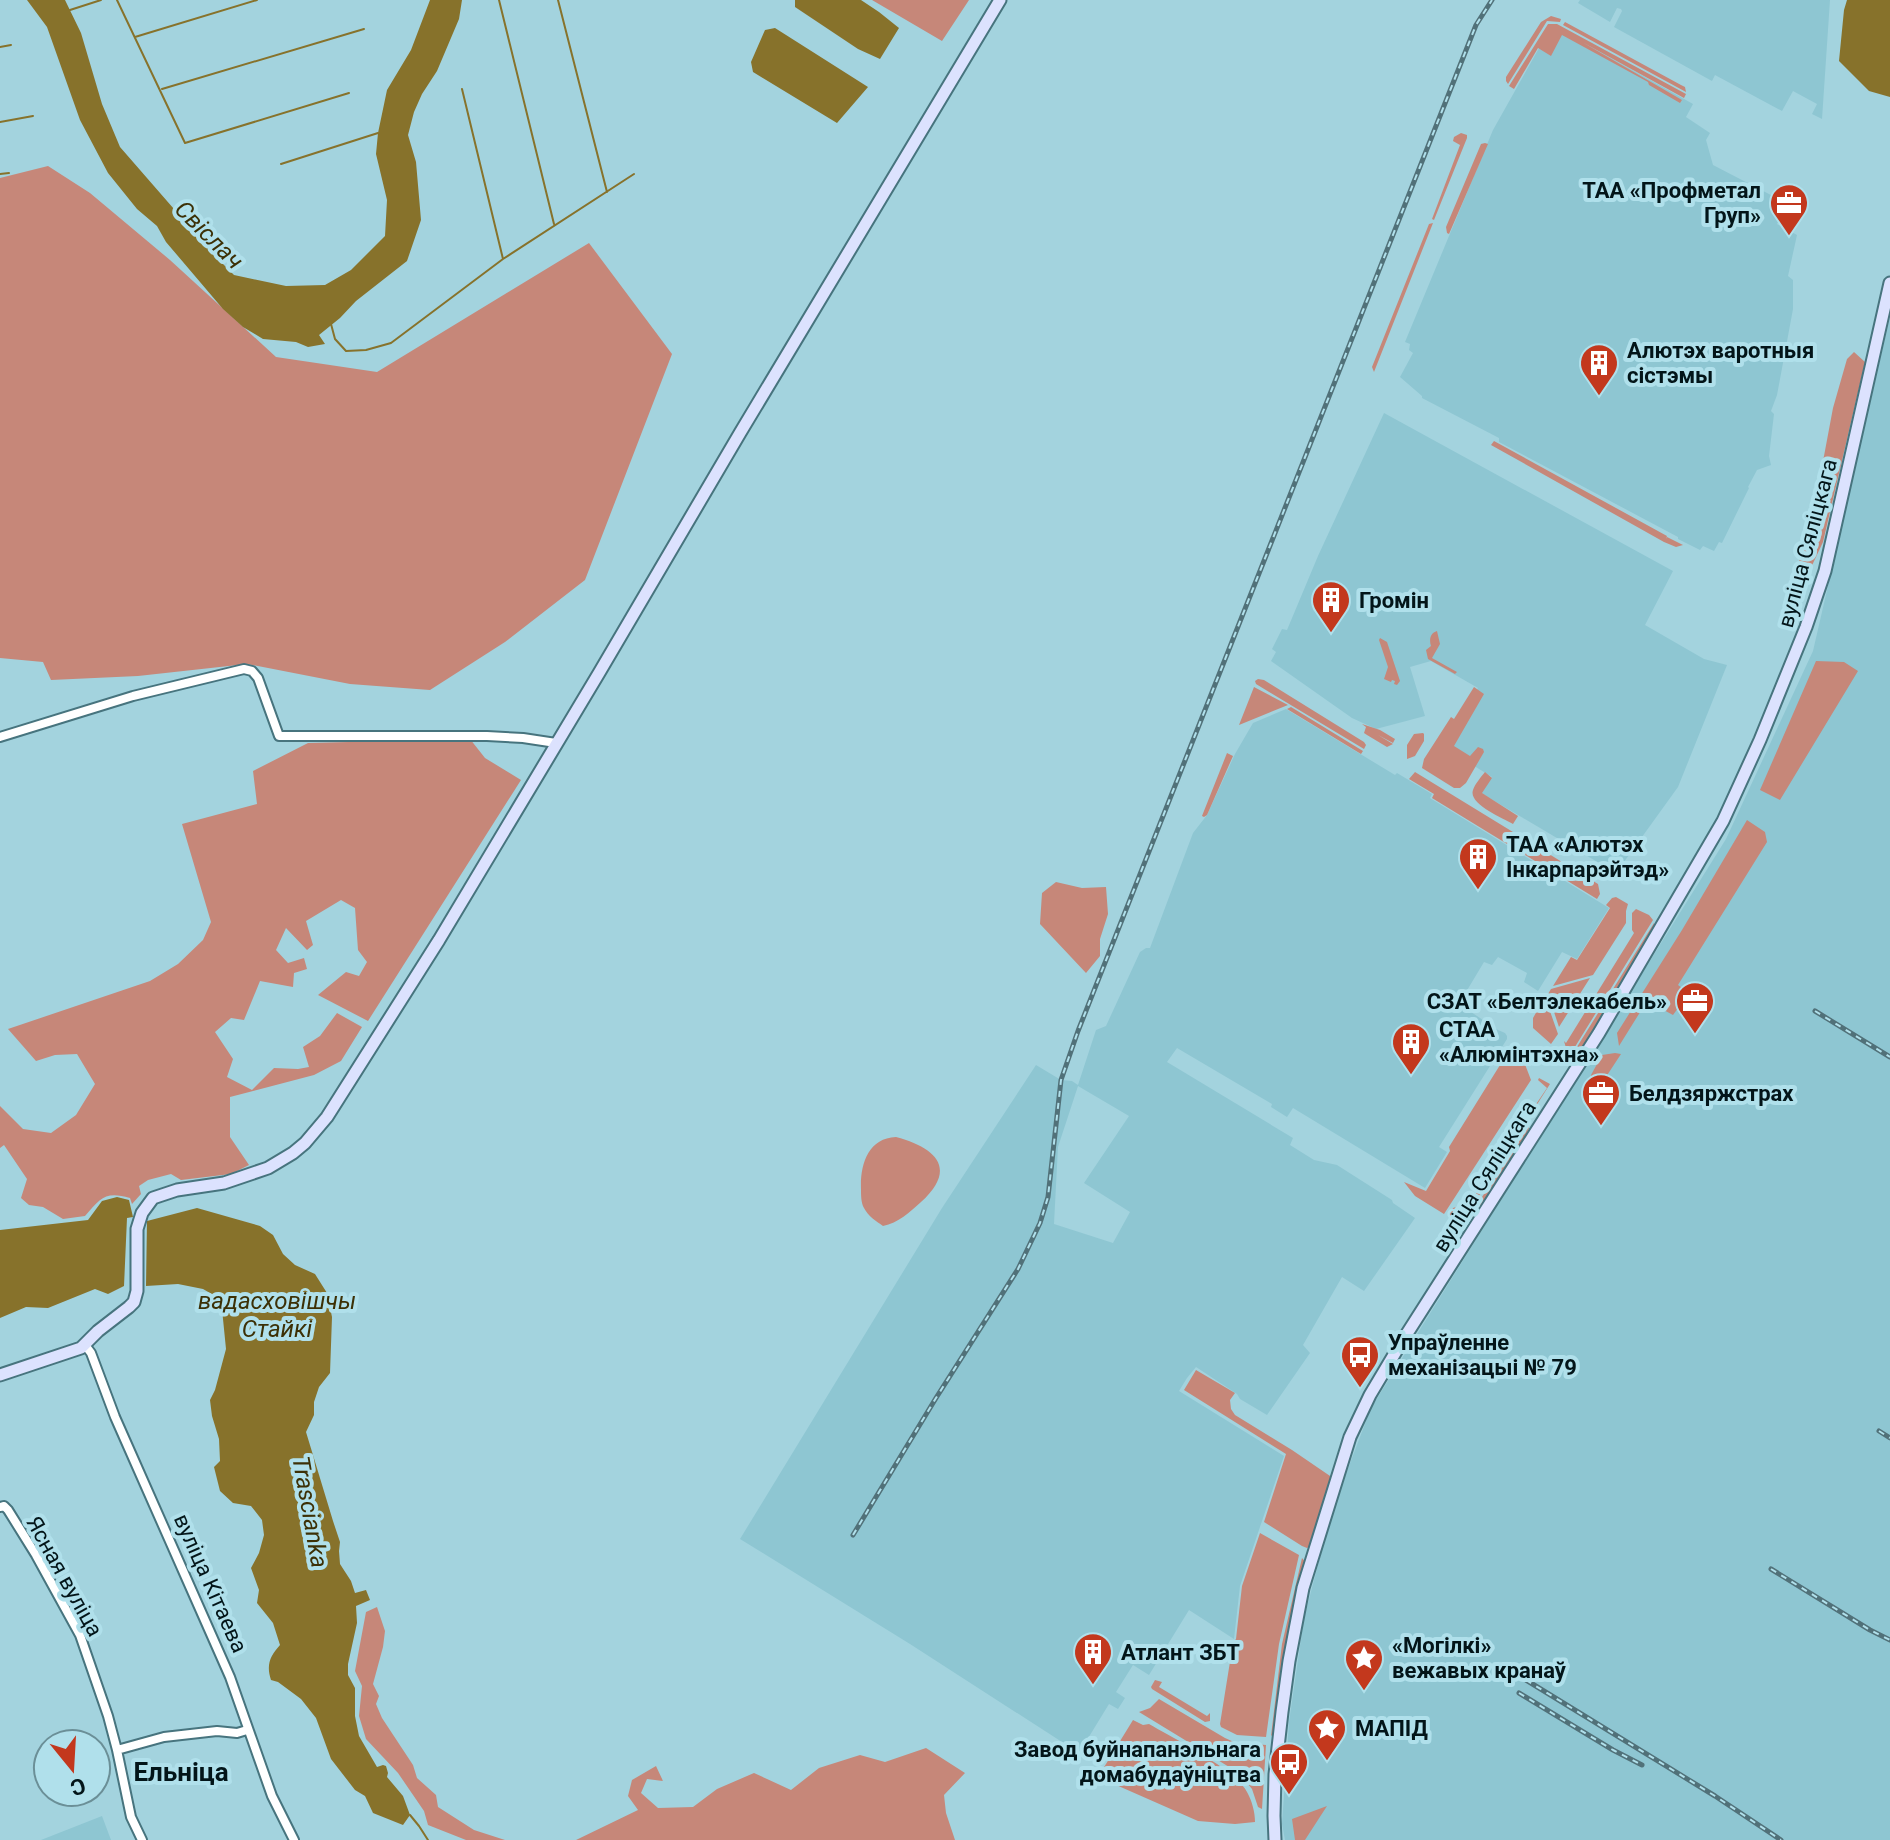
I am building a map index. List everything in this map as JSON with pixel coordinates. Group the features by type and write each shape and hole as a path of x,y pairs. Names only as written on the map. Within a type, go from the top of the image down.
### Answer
{"main road":[{"path":"0,1375 76,1351 134,1302 137,1291 137,1229 142,1213 153,1198 177,1190 224,1183 268,1168 293,1153 322,1124 439,940 1000,0"},
{"name":"вуліца Сяліцкага","path":"1275,1840 1275,1774 1289,1661 1303,1588 1350,1437 1370,1395 1401,1343 1599,1033 1723,821 1748,768 1793,662 1825,571 1890,283"}],"street":[{"path":"0,737 133,696 244,669 252,671 258,678 279,736 487,736 556,743"},
{"name":"вуліца Кітаева","path":"85,1345 230,1677 272,1796 294,1840"},
{"name":"Ясная вуліца","path":"4,1508 69,1613 99,1688 117,1750 128,1808 142,1840"},
{"path":"117,1750 164,1737 247,1730"}],"shaded area":[{"path":"872,0 969,0 942,41"},
{"path":"1580,0 1830,0 1822,119 1812,114 1817,104 1793,91 1782,111 1715,75 1712,81 1614,27 1621,9 1617,8 1610,22 1578,3"},
{"path":"1551,16 1561,19 1560,22 1547,21 1508,84 1506,77 1541,22"},
{"path":"1565,22 1685,87 1686,92 1563,25"},
{"path":"1548,24 1557,24 1686,94 1684,98 1582,42 1682,100 1680,103 1562,35 1551,56 1538,48 1514,89 1509,86"},
{"path":"1552,25 1693,104 1686,117 1710,133 1706,140 1713,165 1788,204 1777,224 1797,235 1788,276 1793,280 1793,309 1777,395 1771,411 1774,414 1769,456 1771,465 1757,470 1722,543 1719,542 1714,551 1703,546 1700,550 1678,539 1499,442 1499,438 1422,398 1400,377 1413,353 1409,350 1410,344 1405,342 1493,130"},
{"path":"1461,133 1467,138 1434,220 1460,145 1453,141 1454,137"},
{"path":"1481,144 1488,144 1449,234 1446,227"},
{"path":"48,166 90,193 170,260 276,357 377,372 589,243 672,354 585,580 505,642 430,690 350,684 247,664 138,676 51,680 43,662 0,658 0,178"},
{"path":"1433,223 1374,372 1372,367 1429,224"},
{"path":"1890,317 1890,1840 1285,1840 1282,1824 1289,1722 1304,1618 1333,1508 1371,1408 1726,839 1813,651"},
{"path":"1854,352 1865,362 1823,542 1808,574 1800,574 1799,554 1833,408 1847,359"},
{"path":"1384,413 1673,571 1645,625 1704,659 1727,665 1678,787 1616,873 1481,793 1492,777 1442,746 1478,688 1431,661 1410,667 1425,716 1376,729 1352,718 1271,661 1276,652 1272,649 1282,629 1287,630"},
{"path":"1494,441 1667,536 1666,539 1683,545 1676,547 1664,542 1491,445"},
{"path":"1437,631 1440,644 1432,658 1457,672 1455,674 1428,659 1426,650 1431,646 1431,635"},
{"path":"1380,638 1387,642 1400,681 1397,685 1395,681 1384,679 1388,667"},
{"path":"1816,661 1844,662 1858,671 1780,800 1760,790"},
{"path":"1258,679 1364,742 1364,749 1256,684"},
{"path":"1254,687 1288,705 1239,725"},
{"path":"1474,687 1484,694 1454,746 1470,756 1478,747 1484,752 1466,783 1454,788 1422,768 1424,759"},
{"path":"1291,707 1363,751 1361,754 1287,709"},
{"path":"1286,709 1432,794 1430,798 1609,908 1577,959 1562,952 1538,991 1524,982 1527,973 1498,957 1492,965 1484,962 1463,997 1465,1008 1505,1033 1507,1039 1439,1147 1447,1152 1425,1188 1293,1108 1287,1117 1271,1107 1272,1104 1177,1048 1167,1062 1293,1138 1290,1145 1314,1160 1337,1165 1415,1218 1364,1291 1342,1277 1303,1345 1310,1353 1267,1415 1196,1367 1187,1378 1179,1391 1284,1456 1240,1586 1234,1639 1189,1610 1149,1675 1133,1665 1116,1692 1125,1698 1118,1709 1109,1704 1079,1753 740,1539 942,1208 1036,1065 1061,1080 1078,1085 1096,1030 1106,1026 1140,952 1150,948 1193,833 1207,815 1253,723","holes":["1078,1086 1129,1116 1084,1183 1130,1212 1113,1243 1054,1224 1058,1147"]},
{"path":"1362,724 1395,739 1393,743 1378,735 1393,744 1387,747 1367,735 1364,733 1366,727"},
{"path":"1423,733 1424,741 1415,756 1407,759 1407,745 1414,734"},
{"path":"470,739 485,758 521,780 368,1021 318,995 346,972 359,976 367,962 358,950 355,908 341,900 306,921 313,945 307,950 286,928 276,950 288,963 304,958 307,969 294,973 293,987 260,981 244,1020 231,1018 215,1032 233,1059 227,1077 252,1090 274,1068 309,1067 303,1047 320,1036 337,1013 362,1027 341,1061 314,1075 230,1097 230,1137 249,1165 231,1174 181,1180 171,1174 148,1180 139,1186 141,1194 132,1204 130,1198 109,1196 85,1216 63,1219 43,1207 29,1205 21,1198 27,1179 4,1145 0,1148 0,1106 23,1129 51,1133 76,1115 95,1084 77,1054 55,1055 36,1061 8,1029 150,981 178,964 203,940 211,922 182,824 257,804 253,771 308,743"},
{"path":"1227,753 1233,756 1204,817 1202,816"},
{"path":"1415,772 1598,884 1600,894 1597,899 1432,798 1434,794 1409,779"},
{"path":"1485,772 1492,778 1482,793 1518,816 1513,824 1487,810 1473,795"},
{"path":"1747,820 1765,832 1767,842 1678,985 1689,993 1673,1015 1647,1001 1619,1046 1617,1033"},
{"path":"1056,882 1082,888 1106,887 1108,914 1100,939 1100,956 1086,973 1040,924 1042,893"},
{"path":"1616,897 1628,904 1626,923 1593,975 1553,986 1571,957 1577,960 1610,908 1606,905"},
{"path":"1636,909 1653,920 1568,1055 1564,1041 1566,1043 1634,933 1632,913"},
{"path":"1654,923 1656,930 1574,1062 1572,1055"},
{"path":"1590,978 1559,1027 1548,994 1551,989"},
{"path":"1545,997 1558,1034 1551,1044 1533,1028 1533,1018"},
{"path":"1621,1054 1602,1083 1591,1077 1602,1055"},
{"path":"1523,1059 1531,1080 1444,1214 1415,1196 1404,1182 1426,1191 1450,1151 1449,1147 1500,1065"},
{"path":"1539,1078 1550,1084 1467,1215 1454,1220 1449,1216 1453,1208 1464,1211 1547,1088"},
{"path":"1527,1126 1529,1128 1522,1144 1475,1219 1470,1216"},
{"path":"896,1137 931,1153 940,1169 932,1190 921,1202 899,1220 883,1226 863,1206 862,1171 872,1148 879,1142"},
{"path":"1196,1370 1235,1393 1230,1400 1235,1415 1333,1478 1311,1546 1302,1546 1264,1522 1286,1454 1184,1390"},
{"path":"1260,1533 1299,1555 1279,1644 1266,1737 1237,1735 1220,1724 1236,1639 1242,1586"},
{"path":"1302,1558 1307,1564 1277,1730 1271,1736 1282,1644"},
{"path":"377,1607 385,1631 373,1684 379,1696 376,1704 382,1718 413,1765 417,1778 436,1795 438,1807 474,1830 505,1840 466,1840 428,1825 424,1811 398,1773 366,1739 359,1716 362,1686 355,1671 366,1612"},
{"path":"1155,1680 1162,1682 1159,1687 1207,1716 1210,1713 1210,1721 1205,1722 1152,1689"},
{"path":"1159,1699 1234,1742 1266,1745 1262,1809 1239,1773 1139,1712 1150,1708"},
{"path":"1133,1720 1143,1725 1149,1724 1230,1774 1247,1792 1255,1822 1198,1821 1098,1777"},
{"path":"926,1748 965,1773 944,1795 955,1840 576,1840 638,1810 628,1796 632,1780 656,1766 663,1781 647,1779 641,1793 658,1808 693,1807 717,1789 754,1773 791,1790 819,1768 860,1755 885,1762"},
{"path":"1327,1806 1305,1840 1295,1840 1292,1819"},
{"path":"102,1816 111,1840 41,1840"}],"water":[{"path":"27,0 65,0 81,33 102,104 120,147 214,255 234,275 286,286 325,285 351,270 385,236 387,200 376,154 387,90 411,50 430,0 462,0 459,19 437,71 414,112 408,135 416,162 421,220 407,261 319,335 325,344 308,347 296,342 263,339 243,327 223,309 166,242 157,226 137,209 108,173 80,120 47,27"},
{"path":"795,0 861,0 899,28 880,59 858,49 795,7"},
{"path":"1847,0 1890,0 1890,97 1869,91 1839,61"},
{"path":"775,28 868,87 837,123 753,72 751,62 765,30"},
{"path":"117,1197 129,1200 133,1217 127,1218 124,1286 108,1294 95,1289 48,1308 26,1307 0,1318 0,1230 88,1220 102,1201"},
{"name":"вадасховішчы Стайкі","path":"197,1208 260,1226 273,1235 283,1254 295,1265 315,1274 327,1293 332,1317 330,1373 319,1387 314,1415 306,1432 340,1542 340,1564 355,1593 366,1590 370,1600 356,1606 357,1623 348,1675 355,1688 359,1736 377,1767 386,1766 387,1777 403,1796 410,1815 403,1825 373,1813 365,1796 355,1790 331,1759 316,1718 301,1699 271,1680 270,1661 280,1645 273,1623 257,1603 259,1590 251,1568 264,1535 262,1520 251,1506 233,1503 220,1491 214,1467 220,1461 219,1439 210,1400 226,1349 222,1309 217,1297 203,1289 178,1284 146,1286 147,1221"}],"waterway":[{"path":"70,10 101,0"},
{"path":"117,0 185,143 349,93"},
{"path":"135,37 257,0"},
{"path":"499,0 554,224"},
{"path":"558,0 607,192"},
{"path":"162,89 364,29"},
{"path":"0,47 11,45"},
{"path":"462,89 503,259"},
{"path":"0,122 33,116"},
{"path":"281,164 378,133"},
{"path":"0,174 9,173"},
{"path":"331,324 335,339 346,351 366,350 391,343 503,259 634,174"},
{"name":"Trascianka","path":"410,1815 428,1840"}],"railway":[{"path":"853,1535 1018,1269 1040,1223 1048,1197 1061,1080 1078,1031 1476,25 1492,0"},
{"path":"1815,1011 1890,1057"},
{"path":"1879,1431 1890,1438"},
{"path":"1771,1569 1890,1640"},
{"path":"1526,1680 1781,1840"},
{"path":"1519,1693 1642,1765"}],"place":[{"name":"ТАА «Профметал Груп»","path":"1789,237"},
{"name":"Алютэх варотныя сістэмы","path":"1599,397"},
{"name":"Громін","path":"1331,634"},
{"name":"ТАА «Алютэх Інкарпарэйтэд»","path":"1478,891"},
{"name":"СЗАТ «Белтэлекабель»","path":"1695,1035"},
{"name":"СТАА «Алюмінтэхна»","path":"1411,1076"},
{"name":"Белдзяржстрах","path":"1601,1127"},
{"name":"Упраўленне механізацыі № 79","path":"1360,1389"},
{"name":"Атлант ЗБТ","path":"1093,1686"},
{"name":"«Могілкі» вежавых кранаў","path":"1364,1692"},
{"name":"МАПІД","path":"1327,1762"},
{"name":"Завод буйнапанэльнага домабудаўніцтва","path":"1289,1796"}],"district":[{"name":"Ельніца","path":"181,1772"}],"water label":[{"name":"Свіслач","path":"209,235"}]}
